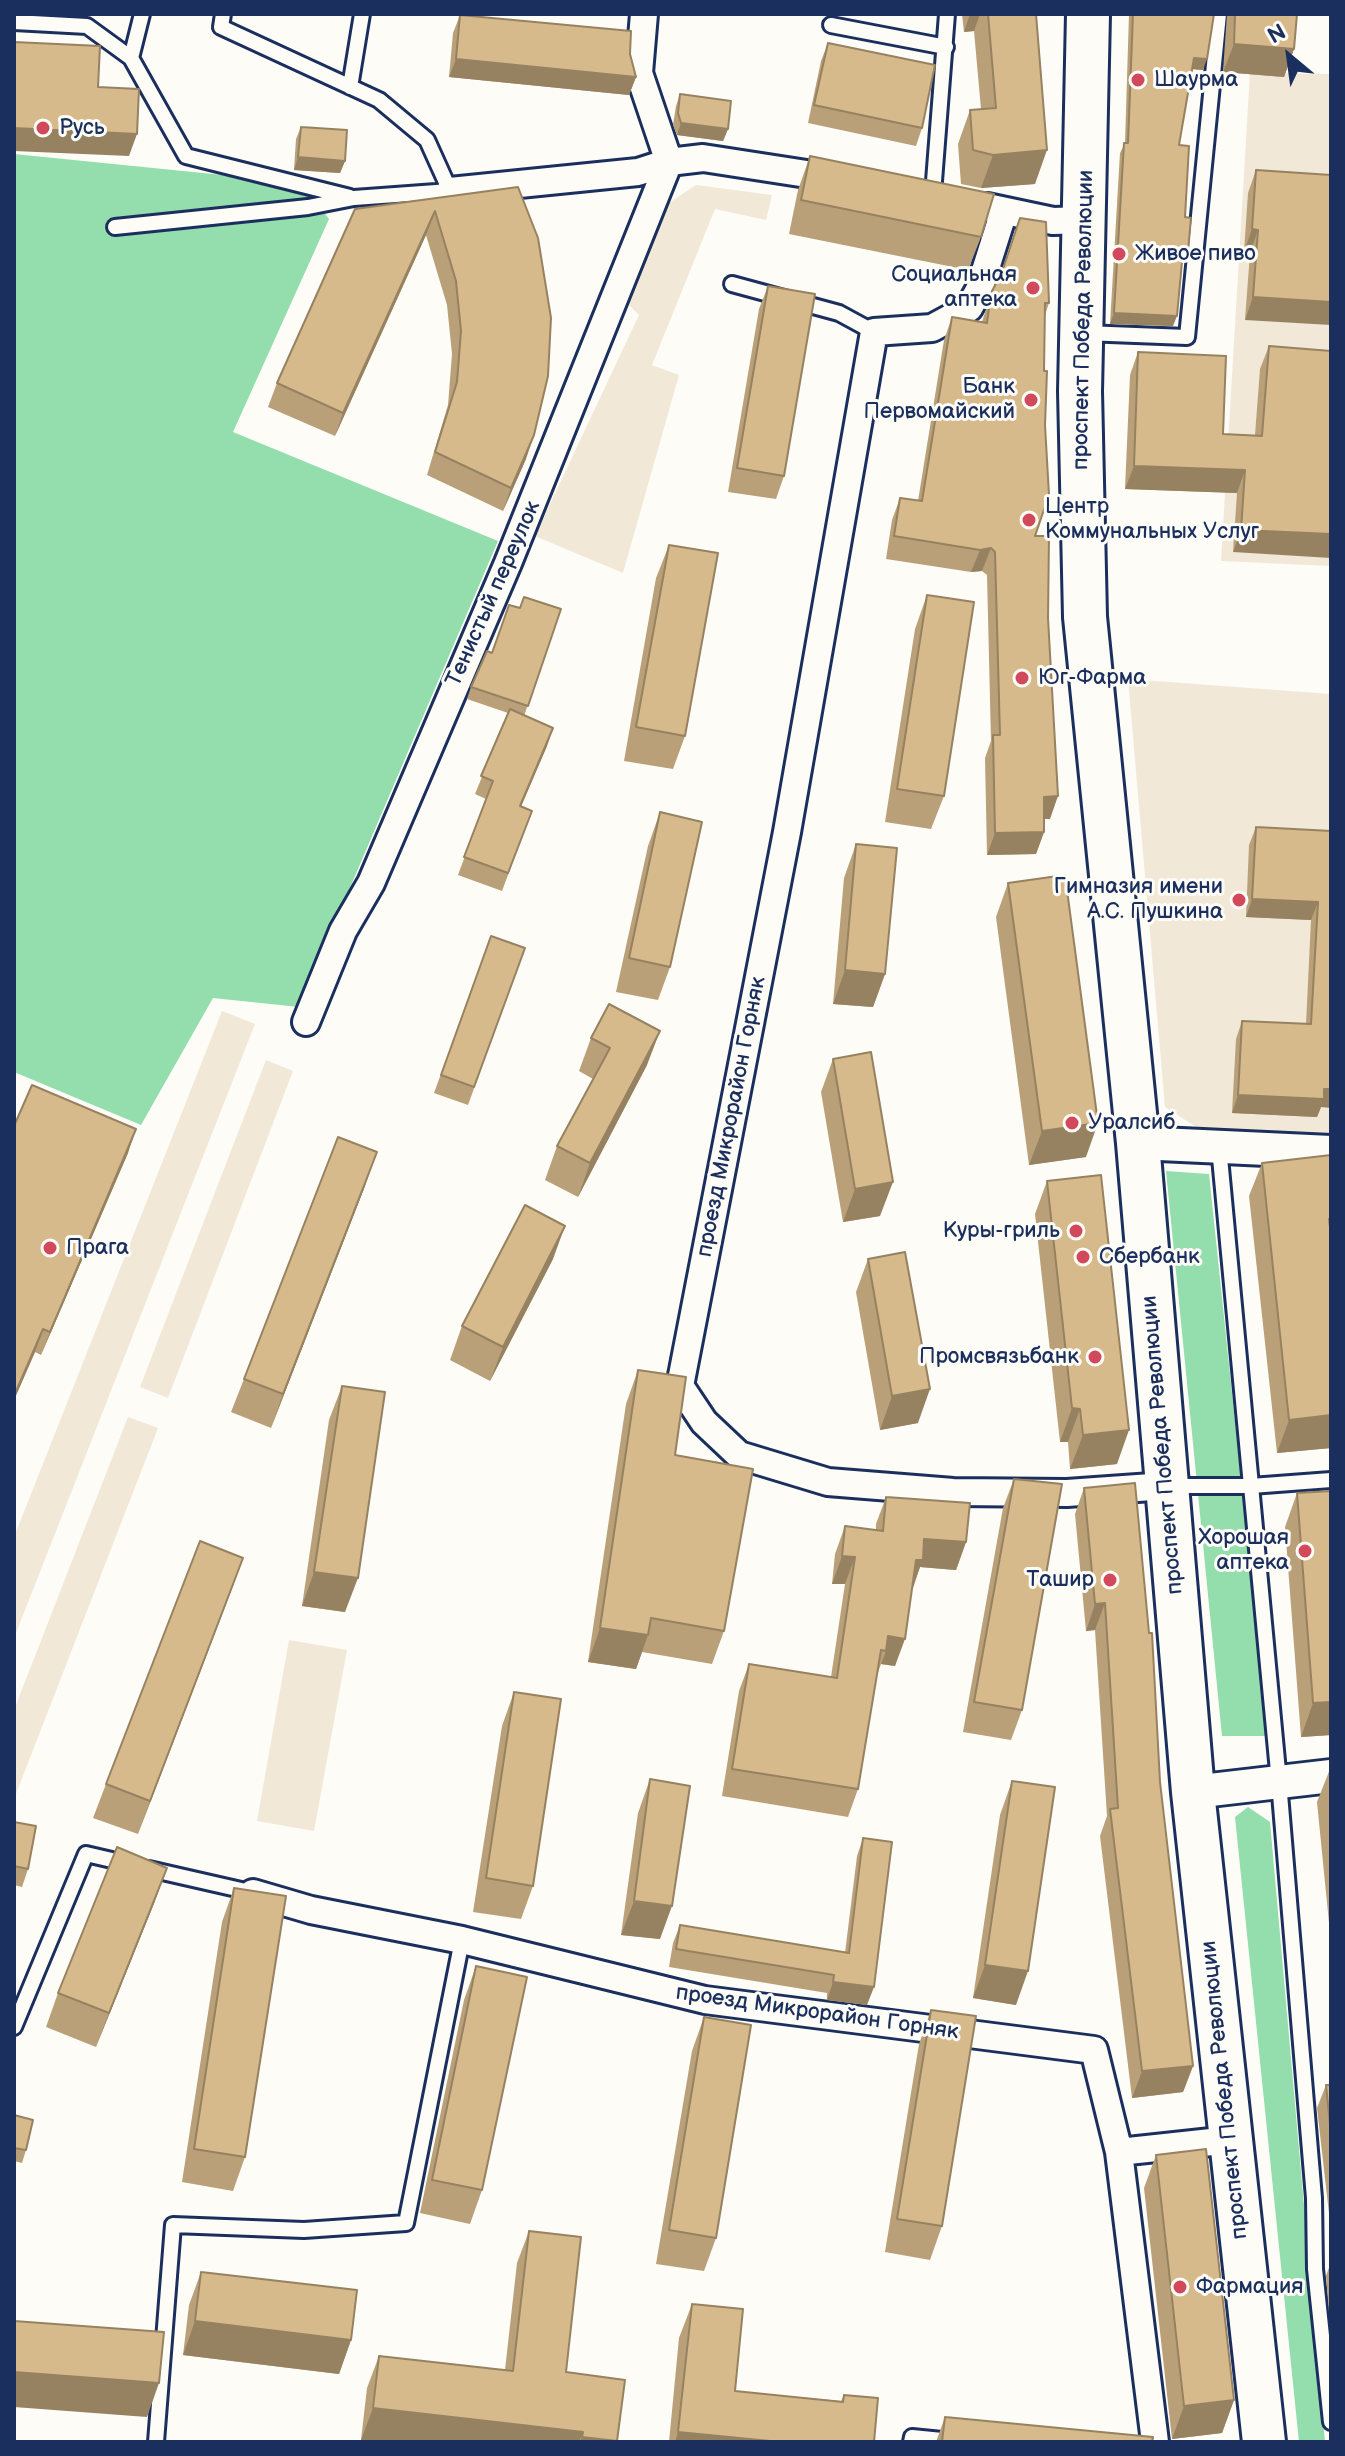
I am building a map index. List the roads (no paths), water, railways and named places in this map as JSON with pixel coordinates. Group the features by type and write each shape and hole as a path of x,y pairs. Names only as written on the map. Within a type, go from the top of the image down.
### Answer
{"main road":[{"name":"проспект Победа Революции","path":"1088,14 1082,332 1085,617 1138,1143 1193,1792 1264,2442"}],"street":[{"path":"644,14 639,73 669,162"},
{"path":"450,191 638,172 669,162 703,158 857,182"},
{"name":"Тенистый переулок","path":"306,1022 343,931 371,883 515,549 669,162"},
{"path":"903,189 1053,221 1086,220"},
{"path":"874,332 932,328 969,308 979,290 1004,211"},
{"name":"проезд Микрорайон Горняк","path":"874,332 787,832 680,1386 704,1422 739,1455 828,1482 969,1492 1067,1493 1166,1486"},
{"path":"1138,1143 1331,1152"},
{"path":"1193,1792 1331,1776"},
{"name":"проезд Микрорайон Горняк","path":"253,1893 311,1910 462,1940 705,2000 1094,2050 1119,2152 1155,2442"},
{"path":"1119,2152 1230,2140"}],"lane":[{"path":"131,58 142,14"},
{"path":"115,227 308,207 354,198 450,191 427,140 379,100 221,27 223,14"},
{"path":"350,87 362,14"},
{"path":"933,194 947,14"},
{"path":"1082,332 1187,337 1219,14"},
{"path":"14,22 87,26 131,58 186,156 354,198"},
{"path":"831,25 946,47"},
{"path":"732,284 839,313 874,332"},
{"path":"1219,1147 1279,1782 1314,2198 1315,2269 1331,2422"},
{"path":"1166,1486 1251,1486 1331,1480"},
{"path":"14,2027 86,1854 253,1893"},
{"path":"156,2442 173,2225 304,2230 406,2223 462,1940"},
{"path":"911,2442 912,2437 962,2442"}],"place":[{"name":"Шаурма","path":"1138,80"},
{"name":"Русь","path":"43,128"},
{"name":"Живое пиво","path":"1119,254"},
{"name":"Социальная аптека","path":"1033,288"},
{"name":"Банк Первомайский","path":"1031,400"},
{"name":"Центр Коммунальных Услуг","path":"1029,520"},
{"name":"Юг-Фарма","path":"1022,678"},
{"name":"Гимназия имени А.С. Пушкина","path":"1239,900"},
{"name":"Уралсиб","path":"1072,1123"},
{"name":"Куры-гриль","path":"1076,1231"},
{"name":"Прага","path":"50,1248"},
{"name":"Сбербанк","path":"1083,1257"},
{"name":"Промсвязьбанк","path":"1095,1357"},
{"name":"Хорошая аптека","path":"1305,1551"},
{"name":"Ташир","path":"1110,1580"},
{"name":"Фармация","path":"1180,2287"}]}
